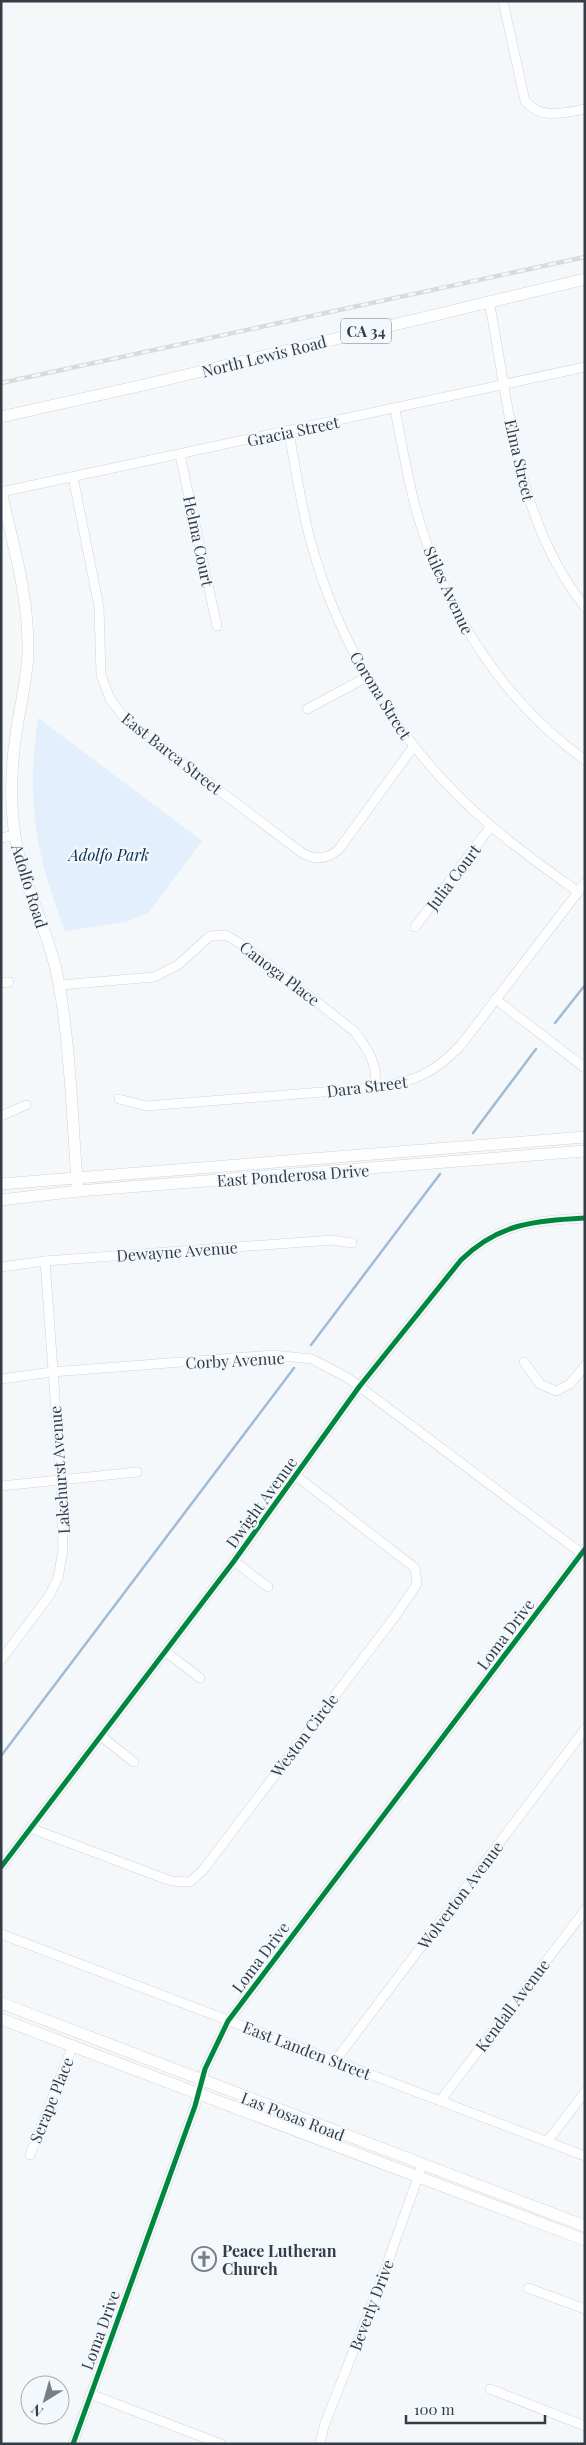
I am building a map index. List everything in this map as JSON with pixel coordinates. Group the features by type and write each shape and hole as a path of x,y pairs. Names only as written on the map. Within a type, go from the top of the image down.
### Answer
{"main road":[{"name":"North Lewis Road","path":"1,417 148,384 489,300 585,279"},
{"name":"Adolfo Road","path":"1,492 21,577 28,632 26,674 14,753 12,794 15,836 29,892 50,948 60,985 78,1191"},
{"name":"East Ponderosa Drive","path":"1,1184 585,1138"},
{"name":"East Ponderosa Drive","path":"1,1200 78,1191 585,1151"},
{"name":"Las Posas Road","path":"1,2003 422,2166 585,2226"},
{"name":"Las Posas Road","path":"1,2019 585,2240"}],"street":[{"path":"503,1 522,96 534,110 554,114 585,109"},
{"name":"Elma Street","path":"489,300 518,465 533,515 556,564 585,607"},
{"name":"Gracia Street","path":"1,492 289,432 585,367"},
{"name":"Stiles Avenue","path":"395,409 415,505 432,558 470,636 504,685 548,731 585,760"},
{"name":"Corona Street","path":"289,432 313,548 335,612 367,677 387,710 414,746 447,784 491,826 578,892"},
{"name":"Helma Court","path":"180,455 217,626"},
{"name":"East Barca Street","path":"73,476 99,607 101,675 106,692 114,707 126,720 302,853 310,857 326,857 338,850 414,746"},
{"path":"307,709 367,677"},
{"name":"Julia Court","path":"415,928 491,826"},
{"path":"1,838 15,836"},
{"name":"Dara Street","path":"118,1099 146,1106 372,1088 403,1084 417,1079 447,1060 462,1046 495,999 585,883"},
{"name":"Canoga Place","path":"60,985 154,977 178,965 210,936 226,935 246,947 354,1031 364,1045 375,1070 376,1082 372,1088"},
{"path":"495,999 585,1068"},
{"path":"1,1116 26,1104"},
{"name":"Dwight Avenue","path":"1,1867 102,1737 234,1561 359,1387 461,1260 480,1243 506,1229 522,1224 585,1218"},
{"name":"Dewayne Avenue","path":"1,1267 44,1261 332,1240 352,1242"},
{"name":"Lakehurst Avenue","path":"1,1660 41,1608 58,1578 63,1550 61,1479 44,1261"},
{"name":"Corby Avenue","path":"1,1380 52,1372 273,1355 312,1359 331,1367 584,1553"},
{"path":"524,1362 540,1384 556,1391 570,1384 585,1366"},
{"path":"1,1486 137,1472"},
{"name":"Weston Circle","path":"30,1828 171,1881 190,1882 203,1870 396,1615 416,1584 415,1568 295,1475"},
{"name":"Loma Drive","path":"73,2444 211,2054 228,2021 584,1553"},
{"name":"Dwight Avenue","path":"234,1561 268,1587"},
{"path":"166,1652 200,1678"},
{"name":"Wolverton Avenue","path":"335,2061 585,1729"},
{"path":"102,1737 134,1762"},
{"name":"Kendall Avenue","path":"440,2101 585,1910"},
{"name":"East Landen Street","path":"1,1934 585,2156"},
{"name":"Serape Place","path":"30,2155 73,2045"},
{"path":"547,2142 585,2092"},
{"name":"Beverly Drive","path":"320,2444 324,2426 378,2287 422,2166"},
{"path":"528,2288 585,2309"},
{"path":"490,2390 585,2426"},
{"path":"90,2394 221,2444"}],"green space":[{"name":"Adolfo Park","path":"38,718 202,841 148,913 126,922 65,931 46,876 36,827 33,802 33,776"}],"waterway":[{"path":"555,1023 585,985"},
{"path":"473,1133 536,1049"},
{"path":"311,1345 440,1174"},
{"path":"1,1756 294,1368"}],"railway":[{"path":"1,383 585,257"}],"cycle path":[{"path":"1,1867 234,1561 359,1387 461,1260 489,1238 503,1231 533,1223 585,1218"},
{"path":"73,2444 195,2106 205,2069 228,2021 585,1549"}],"place":[{"name":"Peace Lutheran Church","path":"204,2259"}]}
